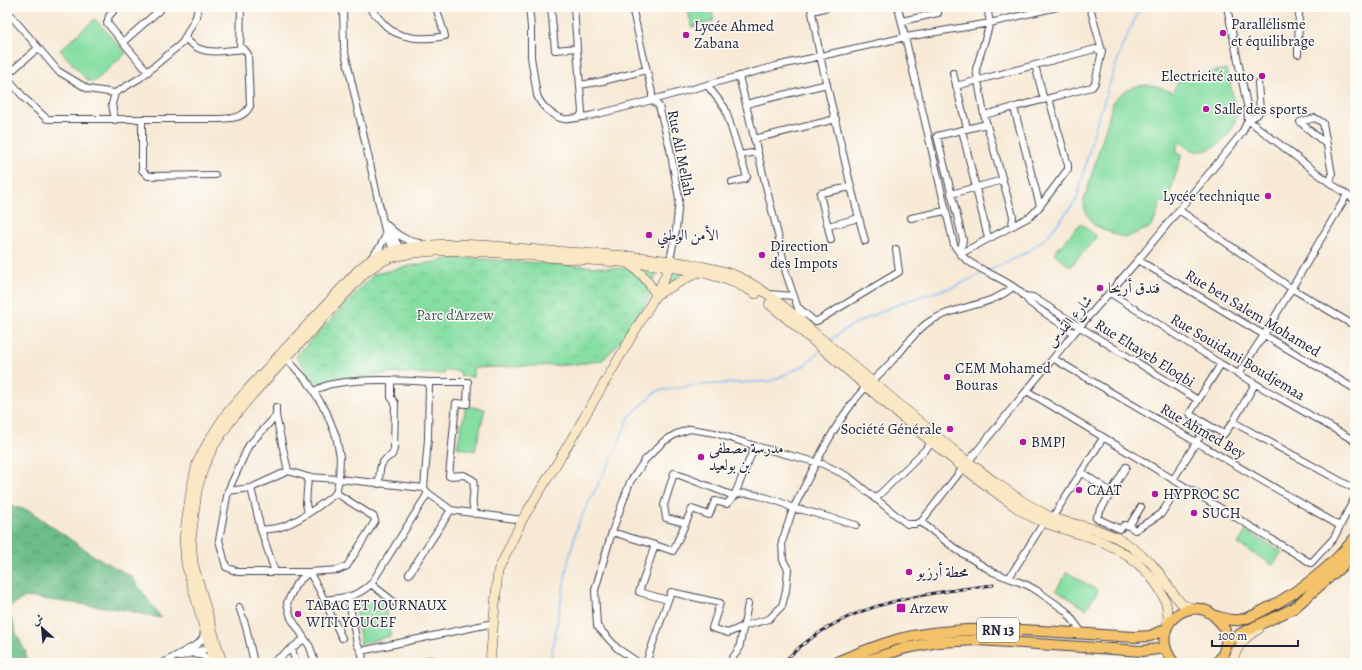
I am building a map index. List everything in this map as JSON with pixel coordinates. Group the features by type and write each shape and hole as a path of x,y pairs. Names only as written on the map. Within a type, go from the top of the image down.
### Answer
{"highway":[{"path":"1215,616 1229,620 1240,620 1281,601 1302,587 1336,560 1355,538"},
{"path":"1216,663 1242,633 1294,608 1337,571 1355,551"},
{"path":"1174,663 1168,657 1165,648 1164,636 1166,628 1172,620 1178,614 1186,610 1194,609 1209,612 1222,623 1226,633 1224,653"},
{"name":"RN 13","path":"834,663 866,649 902,638 941,632 1001,630 1134,637 1150,636 1166,628"},
{"name":"RN 13","path":"859,663 906,648 944,642 978,640 1142,651 1165,648"}],"main road":[{"path":"214,663 212,646 193,563 191,539 197,491 204,466 215,444 232,419 359,269 376,256 446,244 647,257 698,272 726,278 760,297 814,338 1022,511 1044,522 1115,537 1152,563 1178,600 1182,604 1194,609"},
{"path":"222,663 205,630 186,564 184,538 191,490 197,463 209,440 226,414 364,274 380,262 397,253 446,251 488,252 669,264 730,273 740,277 767,294 803,322 814,338"},
{"path":"627,262 636,268 644,277 656,295"},
{"path":"490,663 498,571 522,520 562,456 656,295 669,264"},
{"path":"656,295 698,272"},
{"path":"869,384 933,442 1024,502 1052,518 1082,530 1095,539 1114,548 1138,565 1162,594 1167,606 1169,618 1166,628"},
{"path":"1232,663 1241,643 1249,635 1294,608"}],"street":[{"path":"117,7 109,16 107,23 148,72"},
{"path":"123,42 163,7"},
{"path":"7,11 58,71 88,89 115,93 140,78 182,43 196,17 198,7"},
{"path":"240,49 241,7"},
{"path":"343,7 344,48 386,235 397,253"},
{"path":"369,7 387,27 404,36 434,39 445,36 436,7"},
{"name":"Rue Ali Mellah","path":"529,7 531,57 538,99 550,112 564,118 580,117 616,110 652,100 659,106 670,149 679,199 676,230 669,264"},
{"path":"552,7 555,50 577,48"},
{"path":"574,7 582,112 580,117"},
{"path":"632,7 652,93 652,100 820,56 906,37 990,23 1057,7"},
{"path":"828,7 812,9 820,56 865,241"},
{"path":"898,7 954,245 960,254 968,261 998,276 1025,296 1030,303 1074,333"},
{"path":"987,7 990,23 976,69 984,115 1013,216 1012,226"},
{"path":"984,115 1092,87 1095,83 1102,51 1090,7"},
{"path":"1227,7 1247,105 1248,120 1330,183 1355,200"},
{"path":"1298,7 1298,54"},
{"path":"902,21 938,13"},
{"path":"38,48 7,76 25,99 47,119 142,120 237,118 246,113 250,106 248,54 244,49 216,51 200,50 193,46 185,38"},
{"path":"956,86 1095,49 1102,51"},
{"path":"960,254 1031,216 1068,169 1035,64"},
{"path":"580,85 646,70"},
{"path":"953,73 976,188 988,238"},
{"path":"739,76 786,273 803,322"},
{"path":"1248,120 1257,115 1260,111 1258,83"},
{"path":"746,104 827,84"},
{"path":"707,85 725,108 747,178 732,182"},
{"path":"115,93 112,104 115,120"},
{"path":"1014,108 1040,206"},
{"path":"1327,145 1300,122 1315,118 1322,123 1327,145 1332,174 1330,183"},
{"path":"142,120 142,170 148,176 215,175"},
{"path":"754,139 836,120"},
{"name":"شارع القدس","path":"918,523 1074,333 1138,260 1179,210 1242,133 1248,120"},
{"path":"960,254 963,240 937,136 987,124"},
{"path":"740,155 758,152"},
{"path":"951,194 1003,180"},
{"path":"832,240 820,194 851,187"},
{"path":"1239,373 1264,335 1347,195"},
{"path":"1179,210 1291,288 1355,326"},
{"path":"911,218 945,211"},
{"path":"828,226 859,218"},
{"path":"383,221 405,240 412,242 446,244"},
{"path":"383,221 394,236 398,245 397,253"},
{"path":"367,263 380,247 386,235"},
{"path":"797,307 814,321 817,321 900,271 896,248"},
{"name":"Rue ben Salem Mohamed","path":"1138,260 1355,389"},
{"path":"646,663 671,592 720,603 712,628 728,633 744,626 769,619 782,606 786,591 788,569 783,560 782,542 793,509 837,424 855,399 893,361 923,326 949,312 992,300 1008,292 1013,287"},
{"name":"Rue Souidani Boudjemaa","path":"1110,292 1221,364 1355,441"},
{"path":"767,294 793,296"},
{"name":"Rue Eltayeb Eloqbi","path":"1025,296 1033,297 1198,400"},
{"path":"261,530 278,528 308,513 336,493 339,479 340,457 336,436 326,411 308,382 284,356"},
{"name":"Rue Ahmed Bey","path":"1054,359 1340,526"},
{"path":"1221,364 1190,414 1224,434 1233,422 1255,384"},
{"path":"314,391 331,384 391,380 468,382 467,404 456,403 449,476 464,476 473,480 474,486 472,506 475,514"},
{"path":"379,484 381,464 385,459 392,456 394,449 395,403 391,397 391,380"},
{"path":"324,600 355,595 363,591 371,584 426,490 429,382"},
{"path":"1027,391 1102,438 1311,563 1334,538 1355,496"},
{"path":"276,407 276,416 288,471"},
{"path":"276,416 249,445 228,491 219,540 226,567 238,572 309,572 338,570 347,566 375,521 372,514 336,493"},
{"path":"1233,422 1355,489"},
{"path":"1174,480 1207,424"},
{"path":"639,663 617,648 597,626 595,590 612,532 630,482 645,460 663,442 676,434 690,429 716,433 756,446 823,464 849,477 907,524 918,523 957,550 993,572 1036,590 1066,612 1083,634"},
{"path":"1052,518 1102,438"},
{"path":"875,499 933,442"},
{"path":"612,532 655,544 673,551 692,508 709,515 715,501 727,504 734,496 756,446"},
{"path":"1126,467 1096,518 1120,529 1124,525 1135,530 1161,514 1172,497"},
{"path":"228,491 251,488 288,471 308,477 339,479 426,490 451,510 522,520"},
{"path":"1081,472 1111,492"},
{"path":"686,523 666,518 664,505 674,474 734,496 741,493 768,498 788,504 793,509 802,510 856,525"},
{"path":"308,477 306,504 308,513"},
{"path":"251,488 261,530 275,572"},
{"path":"1129,526 1141,507"},
{"path":"409,574 451,510"},
{"path":"1009,578 1044,522"},
{"path":"655,544 639,592 668,600"},
{"path":"309,572 342,638"},
{"path":"309,572 296,584 287,603 291,618 310,647 315,663"},
{"path":"371,584 394,602"},
{"path":"348,596 357,644 361,651 364,663"},
{"path":"729,663 739,649 748,604"},
{"path":"239,607 246,627 254,663"},
{"path":"361,651 494,623"},
{"path":"192,651 202,640 205,630"},
{"path":"272,663 304,639"},
{"path":"166,661 192,651 212,646"},
{"path":"292,648 296,663"},
{"path":"192,651 204,656 214,663"},
{"path":"419,663 431,660"}],"green space":[{"path":"687,7 711,7 714,21 692,27"},
{"path":"95,19 126,53 94,82 88,81 60,50"},
{"path":"1226,69 1236,112 1233,127 1224,140 1211,149 1203,151 1196,151 1179,142 1176,152 1182,154 1167,203 1161,201 1154,222 1149,228 1127,237 1119,236 1094,225 1083,204 1114,100 1128,90 1142,85 1157,86 1172,93 1178,82"},
{"path":"1081,223 1097,237 1070,267 1054,253"},
{"name":"Parc d'Arzew","path":"467,258 629,269 640,276 648,288 649,297 632,327 610,353 601,361 567,365 473,368 473,377 461,376 459,371 444,370 444,374 388,373 318,384 296,356 374,274 449,259"},
{"path":"642,269 657,270 653,284"},
{"path":"670,271 687,273 666,285"},
{"path":"466,406 485,409 475,451 457,447"},
{"path":"7,505 30,511 94,556 131,576 161,618 120,609 25,597 8,608 17,635 26,652 26,663 7,663"},
{"path":"1246,531 1282,552 1273,565 1238,544"},
{"path":"1067,572 1098,591 1086,609 1056,590"},
{"path":"383,599 391,636 361,644 355,605"}],"waterway":[{"path":"988,271 1027,252 1046,238 1076,201 1096,125 1123,44 1141,7"},
{"path":"830,341 849,327 882,311 912,299 956,286 983,273"},
{"path":"550,663 568,562 578,524 616,449 629,417 657,391 699,385 771,381 805,365 820,351"}],"railway":[{"path":"783,663 805,643 829,627 880,605 907,598 993,585"}],"place":[{"name":"Parallélisme et équilibrage","path":"1223,33"},
{"name":"Lycée Ahmed Zabana","path":"686,35"},
{"name":"Electricité auto","path":"1262,76"},
{"name":"Salle des sports","path":"1206,109"},
{"name":"Lycée technique","path":"1268,196"},
{"name":"الأمن الوطني","path":"649,235"},
{"name":"Direction des Impots","path":"762,255"},
{"name":"فندق أريحا","path":"1100,288"},
{"name":"CEM Mohamed Bouras","path":"947,377"},
{"name":"Société Générale","path":"950,429"},
{"name":"BMPJ","path":"1023,442"},
{"name":"مدرسة مصطفى بن بولعيد","path":"701,457"},
{"name":"CAAT","path":"1079,490"},
{"name":"HYPROC SC","path":"1155,494"},
{"name":"SUCH","path":"1194,513"},
{"name":"محطة أرزيو","path":"909,572"},
{"name":"Arzew","path":"901,608"},
{"name":"TABAC ET JOURNAUX WITI YOUCEF","path":"298,614"}]}
